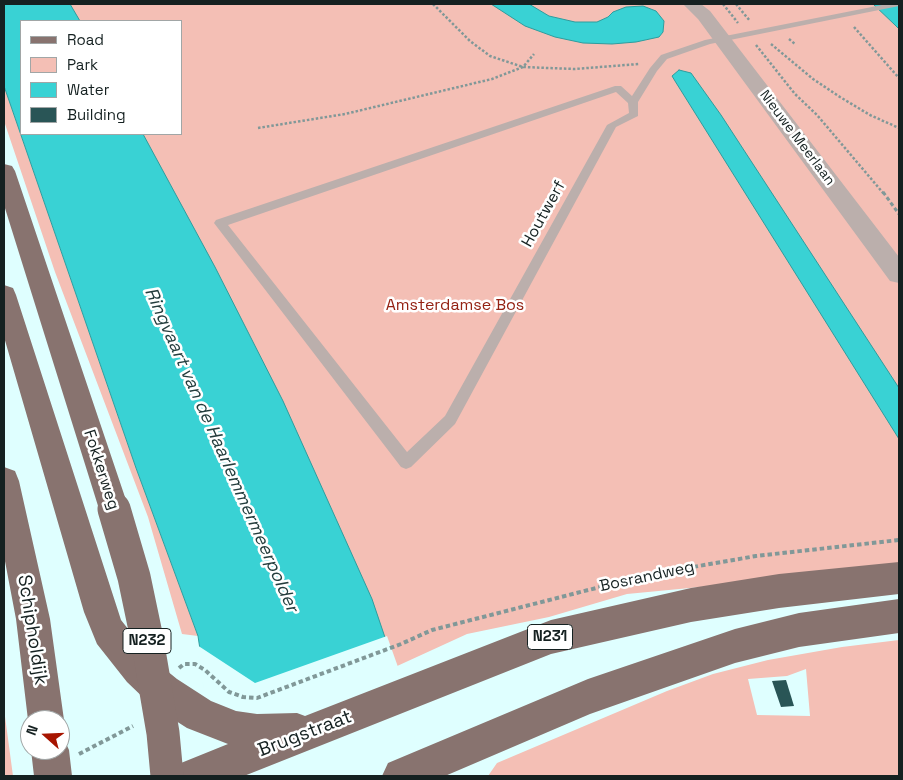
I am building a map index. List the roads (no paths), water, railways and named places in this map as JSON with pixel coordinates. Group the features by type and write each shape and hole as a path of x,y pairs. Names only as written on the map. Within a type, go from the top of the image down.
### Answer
{"main road":[{"name":"Fokkerweg","path":"4,171 114,508 134,577 163,733 167,776"},
{"name":"N232","path":"4,295 101,612 109,632 139,670 169,696 200,715 236,728 256,732 323,728"},
{"name":"Schipholdijk","path":"4,481 33,619 45,710"},
{"name":"Brugstraat","path":"200,774 415,692 550,637 691,605 779,591 899,578"},
{"path":"401,776 436,763 588,697 735,646 799,630 899,616"}],"street":[{"name":"Nieuwe Meerlaan","path":"691,4 704,15 899,274"}],"lane":[{"path":"633,102 653,70 664,57 708,42 899,4"},
{"name":"Houtwerf","path":"618,88 633,102 634,114 612,125 450,420 406,462 220,223 618,88"}],"water":[{"path":"4,4 70,4 79,20 20,20 20,132 4,86"},
{"path":"491,4 529,4 549,16 575,22 597,22 608,17 613,12 626,7 643,6 656,11 664,21 663,32 659,37 636,42 612,44 583,43 555,37 525,26"},
{"path":"873,4 899,4 899,29 895,25"},
{"path":"679,70 691,73 721,115 899,388 899,439 672,76"},
{"name":"Ringvaart van de Haarlemmermeerpolder","path":"21,135 144,135 215,267 283,401 372,599 395,667 219,776 198,636 136,468"}],"park label":[{"name":"Amsterdamse Bos","path":"455,306"}]}
